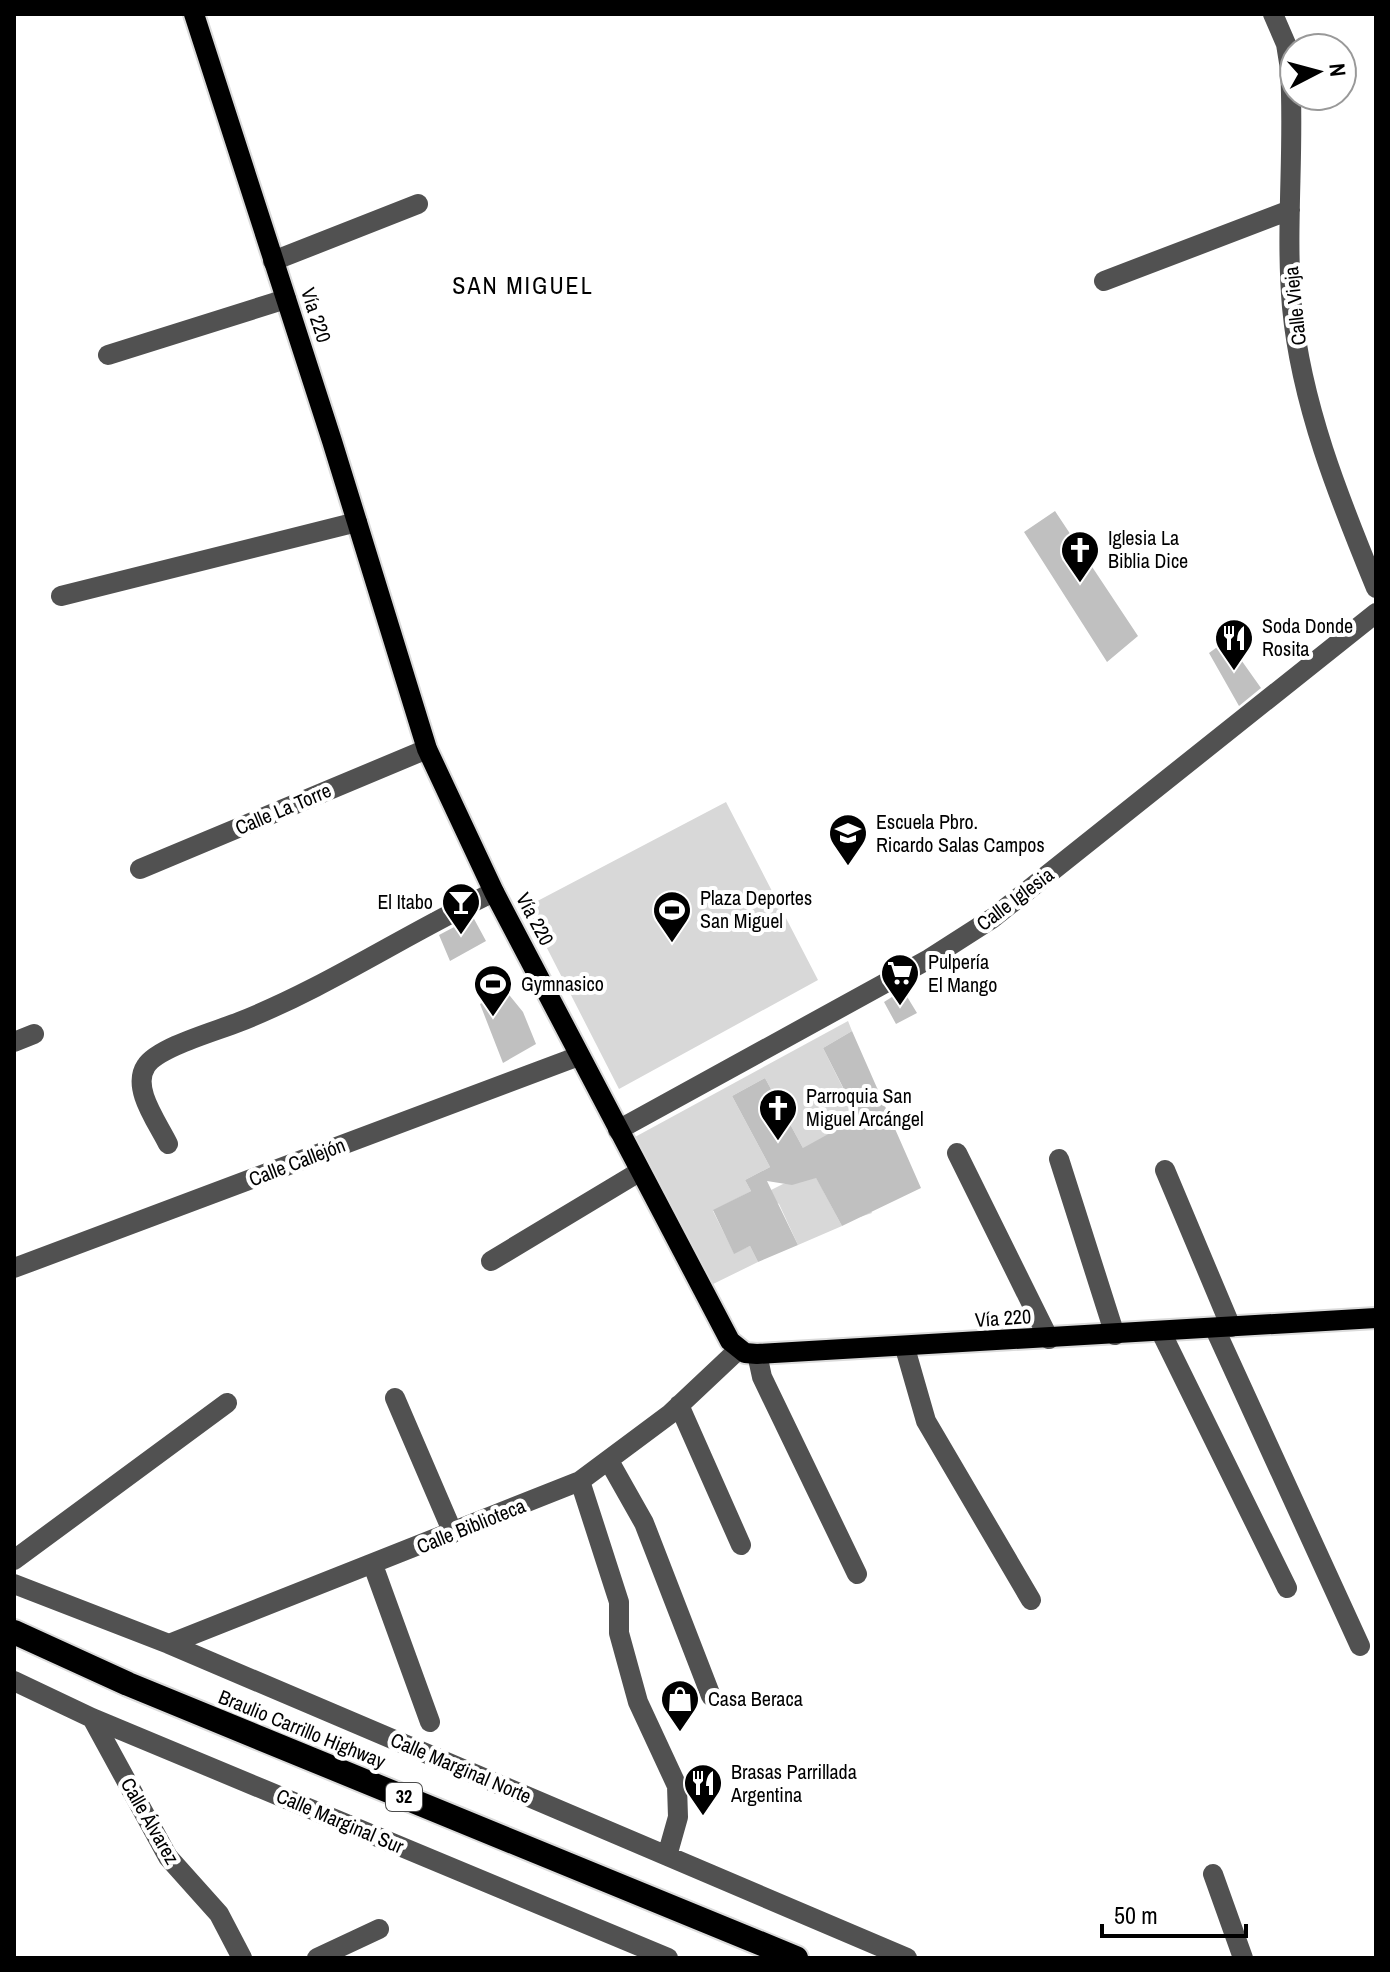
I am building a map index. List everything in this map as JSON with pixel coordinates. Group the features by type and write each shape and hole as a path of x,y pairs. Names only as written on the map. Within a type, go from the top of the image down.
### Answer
{"highway":[{"name":"Braulio Carrillo Highway","path":"14,1632 128,1684 796,1958"}],"main road":[{"name":"Vía 220","path":"194,14 427,749 494,892 721,1329 748,1352 905,1348 1376,1318"}],"street":[{"name":"Calle Vieja","path":"1273,14 1289,56 1292,310 1306,384 1330,472 1376,588"},
{"path":"273,261 418,204"},
{"path":"1104,281 1290,210"},
{"path":"108,355 286,299"},
{"path":"61,596 357,522"},
{"name":"Calle Iglesia","path":"618,1130 929,959 993,918 1181,756 1376,613"},
{"name":"Calle La Torre","path":"140,869 427,749"},
{"path":"168,1144 144,1094 142,1074 148,1062 174,1048 284,1004 494,892"},
{"path":"14,1042 34,1034"},
{"name":"Calle Callejón","path":"14,1268 579,1056"},
{"path":"957,1153 1049,1339"},
{"path":"1059,1159 1115,1335"},
{"path":"1165,1170 1223,1328 1360,1646"},
{"path":"491,1261 639,1172"},
{"path":"1161,1332 1287,1588"},
{"path":"905,1348 926,1421 1031,1600"},
{"path":"748,1352 857,1574"},
{"name":"Calle Biblioteca","path":"169,1644 580,1481 748,1352"},
{"path":"395,1398 453,1533"},
{"path":"14,1560 227,1403"},
{"path":"679,1405 741,1545"},
{"path":"609,1461 644,1523 711,1696"},
{"path":"580,1481 619,1602 619,1633 638,1702 677,1786 678,1817 667,1856"},
{"path":"373,1565 430,1722"},
{"name":"Calle Marginal Norte","path":"14,1584 169,1644 907,1958"},
{"name":"Calle Marginal Sur","path":"14,1681 92,1718 668,1958"},
{"name":"Calle Álvarez","path":"92,1718 168,1857 219,1914 242,1958"},
{"path":"1213,1874 1243,1958"},
{"path":"317,1958 379,1929"}],"shaded area":[{"name":"Plaza Deportes San Miguel","path":"726,802 818,980 619,1089 526,907"},
{"path":"848,1021 852,1031 823,1048 849,1100 877,1088 881,1099 830,1128 872,1213 860,1217 829,1158 803,1148 765,1078 732,1096 770,1167 745,1180 751,1191 713,1211 734,1253 750,1246 758,1262 709,1286 635,1137"},
{"path":"811,1168 842,1226 798,1245 779,1204 763,1194 783,1184 801,1182"}],"building":[{"name":"Iglesia La Biblia Dice","path":"1055,511 1138,636 1107,662 1024,532"},
{"name":"Soda Donde Rosita","path":"1227,640 1261,688 1239,706 1209,653"},
{"name":"El Itabo","path":"473,917 486,941 450,961 439,935"},
{"name":"Pulpería El Mango","path":"903,990 917,1013 896,1024 884,1002"},
{"path":"506,991 523,1012 536,1044 503,1063 480,1004"},
{"path":"852,1031 921,1188 842,1226 816,1178 792,1185 767,1181 798,1245 758,1262 750,1246 734,1254 713,1210 751,1191 745,1180 770,1167 732,1096 765,1078 803,1148 832,1132 829,1127 856,1113 823,1048"}],"place":[{"name":"Iglesia La Biblia Dice","path":"1080,584"},
{"name":"Soda Donde Rosita","path":"1234,672"},
{"name":"Escuela Pbro. Ricardo Salas Campos","path":"848,867"},
{"name":"El Itabo","path":"461,936"},
{"name":"Plaza Deportes San Miguel","path":"672,944"},
{"name":"Pulpería El Mango","path":"900,1007"},
{"name":"Gymnasico","path":"493,1018"},
{"name":"Parroquia San Miguel Arcángel","path":"778,1142"},
{"name":"Casa Beraca","path":"680,1733"},
{"name":"Brasas Parrillada Argentina","path":"703,1817"}],"district":[{"name":"SAN MIGUEL","path":"523,286"}]}
